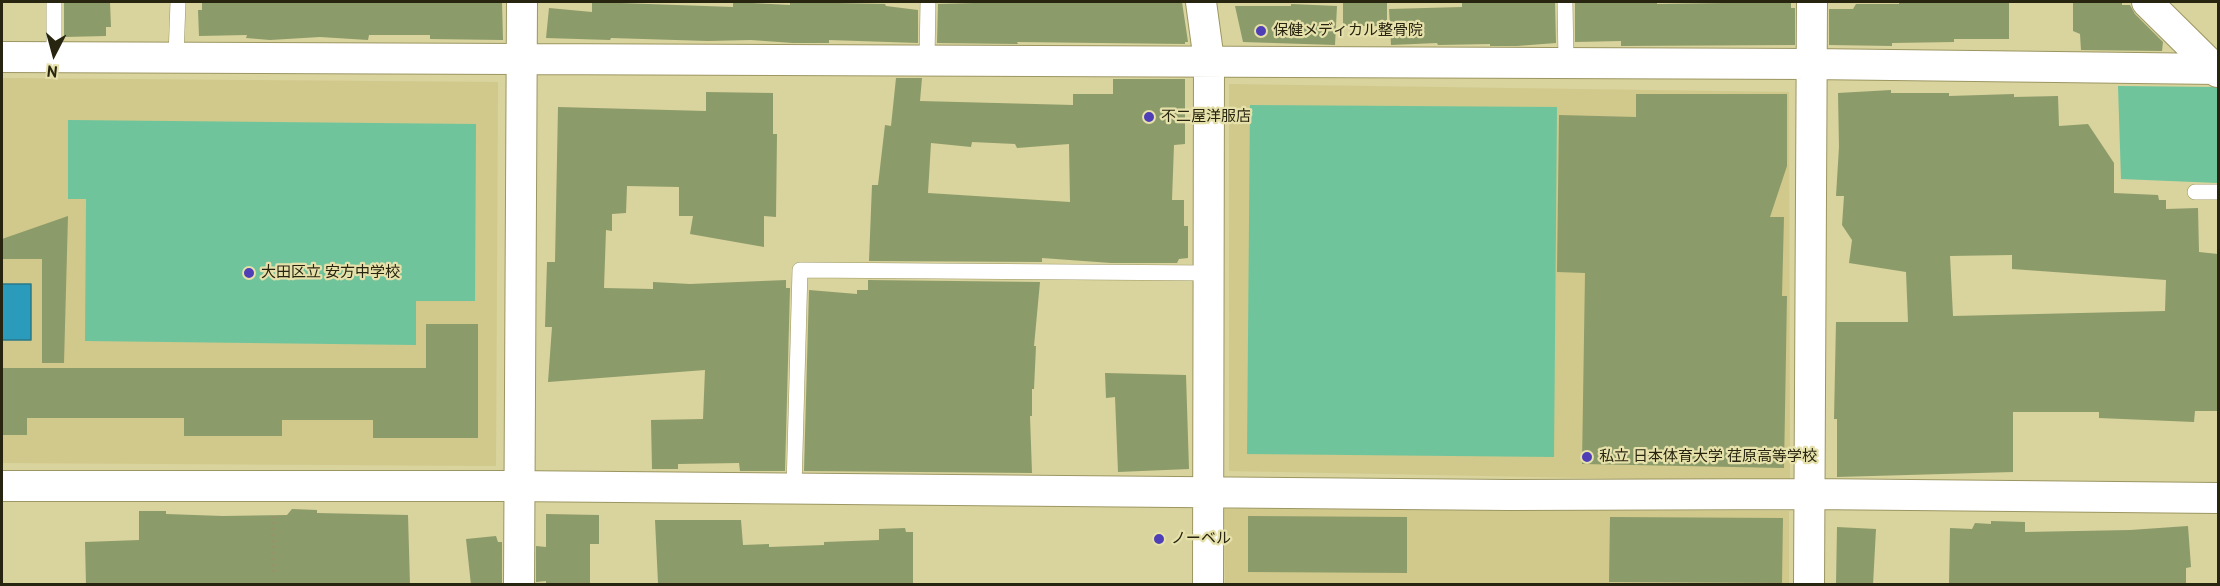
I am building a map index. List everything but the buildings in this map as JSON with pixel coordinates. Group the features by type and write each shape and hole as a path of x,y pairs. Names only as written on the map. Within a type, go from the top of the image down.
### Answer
{"street":[{"path":"519,585 522,2"},
{"path":"1201,2 1209,61 1208,585"},
{"path":"1809,585 1812,2"},
{"path":"2147,2 2217,70"},
{"path":"2,57 1811,63 2217,70"},
{"path":"2,486 519,486 1510,495 1809,494 2218,498"}],"lane":[{"path":"54,2 54,57"},
{"path":"176,57 178,2"},
{"path":"927,60 928,2"},
{"path":"1565,2 1566,63"},
{"path":"2195,192 2218,192"},
{"path":"794,488 800,270 1209,273"}],"path":[{"path":"273,486 273,572"}],"shaded area":[{"name":"大田区立 安方中学校","path":"2,78 498,82 496,466 2,463"},
{"path":"1229,84 1789,92 1790,482 1229,471"},
{"path":"1224,509 1789,511 1789,584 1225,584"}],"green space":[{"path":"2118,86 2218,87 2218,183 2121,179"},
{"path":"1250,105 1557,107 1554,457 1247,454"},
{"path":"68,120 476,124 475,301 416,301 416,345 85,341 86,199 68,199"}],"water":[{"path":"2,284 31,284 31,340 2,340"}],"place":[{"name":"保健メディカル整骨院","path":"1261,31"},
{"name":"不二屋洋服店","path":"1149,117"},
{"name":"大田区立 安方中学校","path":"249,273"},
{"name":"私立 日本体育大学 荏原高等学校","path":"1587,457"},
{"name":"ノーベル","path":"1159,539"}]}
